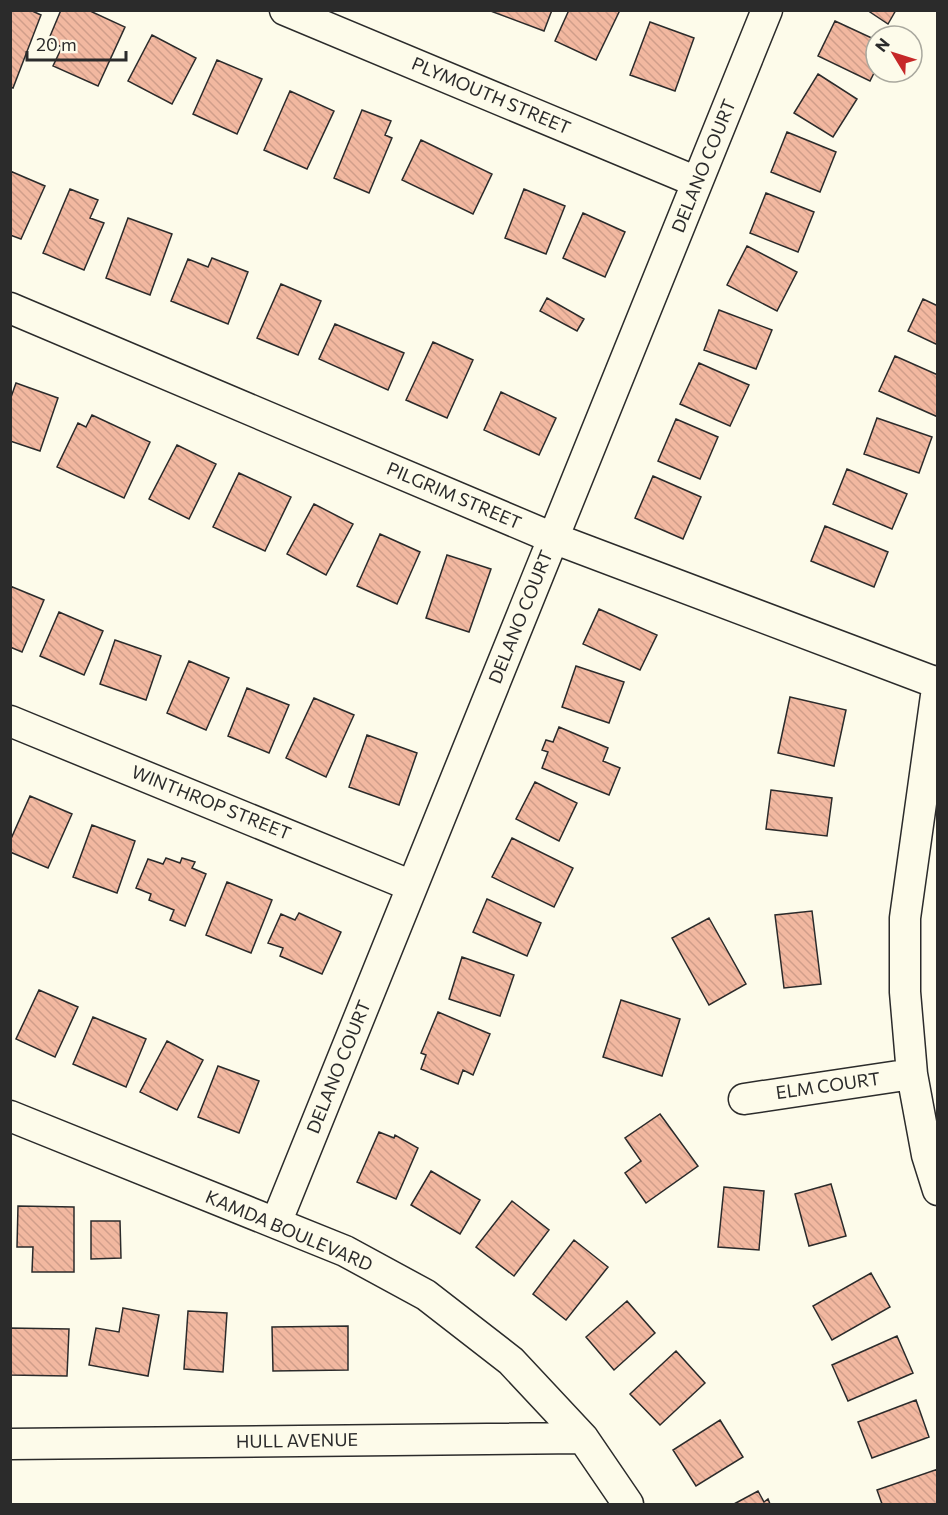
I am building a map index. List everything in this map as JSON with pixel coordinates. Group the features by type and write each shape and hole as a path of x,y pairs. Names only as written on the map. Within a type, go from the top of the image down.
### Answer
{"street":[{"name":"PLYMOUTH STREET","path":"285,10 697,182"},
{"name":"DELANO COURT","path":"276,1223 767,10"},
{"name":"PILGRIM STREET","path":"10,308 553,538 937,682"},
{"path":"937,682 928,815 905,918 905,992 912,1074 927,1155 938,1190"},
{"name":"WINTHROP STREET","path":"10,721 412,886"},
{"name":"ELM COURT","path":"744,1098 912,1074"},
{"name":"KAMDA BOULEVARD","path":"10,1116 345,1251 426,1295 511,1361 583,1438 628,1504"},
{"name":"HULL AVENUE","path":"10,1444 583,1438"}],"building":[{"path":"10,10 30,10 41,15 13,88 10,87"},
{"path":"61,10 88,10 125,27 98,86 53,66 62,47 48,41"},
{"path":"488,10 552,10 544,31"},
{"path":"569,10 620,10 596,60 555,41"},
{"path":"867,10 896,10 888,24"},
{"path":"835,21 864,34 864,78 818,56"},
{"path":"650,22 694,38 675,91 630,75"},
{"path":"152,35 196,58 172,104 128,81"},
{"path":"217,60 262,79 237,134 193,114"},
{"path":"818,74 857,99 833,137 794,113"},
{"path":"290,91 334,111 307,169 264,150"},
{"path":"362,110 391,121 385,135 392,138 369,193 334,178"},
{"path":"787,132 836,152 820,192 771,172"},
{"path":"421,140 492,174 473,214 402,180"},
{"path":"10,171 45,186 21,239 10,235"},
{"path":"70,189 98,200 90,218 104,223 84,270 43,253"},
{"path":"524,189 565,206 546,254 505,238"},
{"path":"766,193 814,212 798,252 750,233"},
{"path":"583,213 625,232 605,277 563,258"},
{"path":"128,218 172,234 150,295 106,278"},
{"path":"747,246 797,272 777,311 727,285"},
{"path":"212,258 248,272 228,324 171,301 188,259 208,267"},
{"path":"281,284 321,301 298,355 257,338"},
{"path":"547,298 584,319 577,331 540,311"},
{"path":"923,299 938,306 938,345 908,331"},
{"path":"719,310 772,330 756,369 704,350"},
{"path":"335,324 404,353 388,390 319,359"},
{"path":"433,342 473,360 447,418 406,400"},
{"path":"895,356 938,375 938,417 879,391"},
{"path":"699,363 749,385 730,426 680,404"},
{"path":"16,383 58,398 40,451 10,441 10,400"},
{"path":"501,392 556,418 539,455 484,430"},
{"path":"92,415 150,442 124,498 57,467 78,423 86,427"},
{"path":"877,418 932,437 919,473 864,454"},
{"path":"676,419 718,437 700,479 658,461"},
{"path":"177,445 216,464 189,519 149,499"},
{"path":"847,469 907,494 892,529 833,504"},
{"path":"239,473 291,497 265,551 213,527"},
{"path":"653,476 701,497 683,539 635,518"},
{"path":"314,504 353,524 326,575 287,554"},
{"path":"825,526 888,552 874,587 811,561"},
{"path":"380,534 420,552 397,604 357,586"},
{"path":"447,555 491,569 469,632 426,618"},
{"path":"10,586 44,600 22,652 10,647"},
{"path":"599,609 657,635 640,670 583,644"},
{"path":"59,612 103,631 84,675 40,656"},
{"path":"115,640 161,656 146,700 100,684"},
{"path":"189,661 229,678 206,730 167,713"},
{"path":"576,666 624,682 609,723 562,707"},
{"path":"247,688 289,705 269,753 228,736"},
{"path":"790,697 846,710 834,766 778,753"},
{"path":"314,698 354,715 326,777 286,758"},
{"path":"559,727 608,748 603,761 620,768 609,795 542,768 548,752 542,750 546,740 553,742"},
{"path":"367,735 417,753 399,805 349,787"},
{"path":"535,782 577,803 559,841 516,819"},
{"path":"771,790 832,798 827,836 766,829"},
{"path":"30,796 72,814 48,868 10,852 10,841"},
{"path":"92,825 135,841 117,893 73,877"},
{"path":"512,838 573,868 554,907 492,877"},
{"path":"166,858 180,863 182,858 195,862 192,868 206,874 185,926 170,920 174,910 149,900 151,894 136,888 148,859 163,864"},
{"path":"227,882 272,900 251,953 206,935"},
{"path":"487,899 541,923 527,956 473,932"},
{"path":"812,911 821,984 784,988 775,915"},
{"path":"299,913 341,932 322,974 280,956 283,948 268,943 281,914 295,920"},
{"path":"709,918 746,984 709,1005 672,938"},
{"path":"462,957 514,975 500,1016 449,999"},
{"path":"39,990 78,1007 55,1057 16,1039"},
{"path":"621,1000 680,1019 662,1076 603,1057"},
{"path":"438,1012 490,1034 473,1075 463,1070 458,1084 421,1069 426,1055 421,1053"},
{"path":"93,1017 146,1039 126,1087 73,1064"},
{"path":"167,1041 203,1060 177,1110 140,1092"},
{"path":"218,1066 259,1081 239,1133 198,1117"},
{"path":"660,1114 698,1166 646,1203 625,1173 641,1161 625,1138"},
{"path":"379,1132 394,1138 395,1135 418,1148 396,1199 357,1182"},
{"path":"431,1171 480,1200 460,1234 411,1205"},
{"path":"831,1184 846,1236 809,1246 795,1194"},
{"path":"724,1187 764,1191 759,1250 718,1247"},
{"path":"512,1201 549,1230 514,1276 476,1247"},
{"path":"18,1206 74,1207 74,1272 32,1272 33,1247 17,1247"},
{"path":"91,1221 120,1221 121,1258 91,1259"},
{"path":"574,1240 608,1267 566,1320 533,1294"},
{"path":"871,1273 890,1307 832,1340 813,1306"},
{"path":"627,1301 655,1333 614,1370 586,1337"},
{"path":"123,1308 159,1315 148,1376 89,1365 96,1328 119,1332"},
{"path":"188,1311 227,1313 223,1372 184,1369"},
{"path":"348,1326 348,1370 273,1371 272,1327"},
{"path":"10,1328 69,1329 67,1376 10,1375"},
{"path":"897,1336 913,1373 848,1401 832,1365"},
{"path":"676,1351 705,1383 660,1425 630,1394"},
{"path":"916,1400 929,1437 872,1458 858,1422"},
{"path":"720,1420 743,1457 696,1486 673,1450"},
{"path":"938,1469 938,1504 882,1504 877,1490"},
{"path":"758,1491 764,1502 768,1499 770,1504 734,1504"}]}
